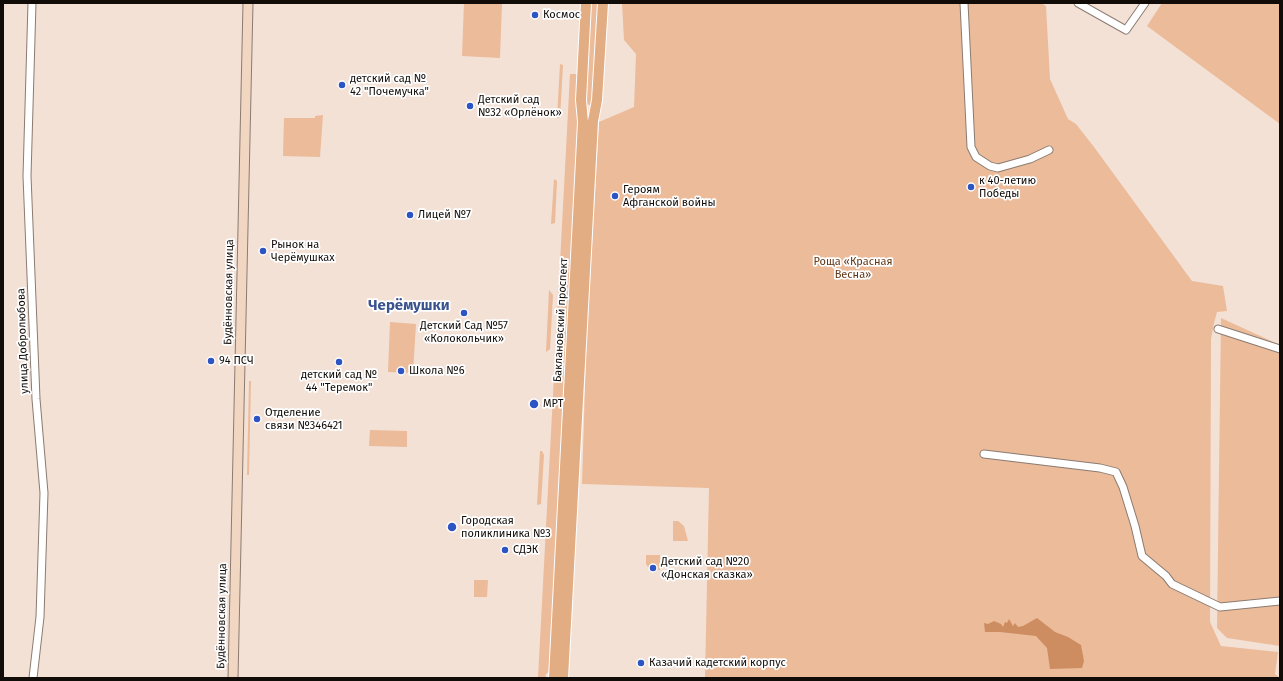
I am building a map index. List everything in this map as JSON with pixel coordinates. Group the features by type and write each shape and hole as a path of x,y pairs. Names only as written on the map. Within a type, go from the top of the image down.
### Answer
{"main road":[{"name":"Будённовская улица","path":"233,678 248,3"},
{"name":"Баклановский проспект","path":"554,678 583,122 583,108 581,100 586,3"},
{"name":"Баклановский проспект","path":"563,678 593,121 597,100 604,3"}],"street":[{"name":"улица Добролюбова","path":"32,3 27,176 36,399 44,493 40,617 34,678"},
{"path":"964,3 971,147 976,157 990,166 998,168 1030,159 1049,150"},
{"path":"1078,3 1126,30 1145,3"},
{"path":"583,108 595,108"},
{"path":"1218,330 1280,349"},
{"path":"984,454 1100,468 1116,472 1123,487 1135,526 1142,556 1166,576 1172,584 1220,607 1280,601"}],"green space":[{"path":"464,3 502,4 500,58 462,56"},
{"path":"589,3 600,3 592,104 590,105 585,104"},
{"name":"Роща «Красная Весна»","path":"622,3 1041,3 1046,6 1050,79 1068,119 1076,124 1094,147 1192,281 1223,286 1227,311 1217,312 1211,339 1210,622 1221,646 1278,652 1275,674 1280,678 705,678 709,488 582,484 586,353 599,122 634,107 636,54 624,40"},
{"path":"1162,3 1280,3 1280,124 1147,26"},
{"path":"560,64 563,65 560,118 557,118"},
{"path":"570,74 579,74 580,119 550,671 546,674 545,678 538,678"},
{"path":"323,115 320,157 283,156 284,118 315,118 315,116"},
{"path":"554,179 557,181 555,223 551,224"},
{"path":"549,290 553,295 550,349 546,352"},
{"path":"1221,318 1280,345 1280,646 1227,638 1217,628"},
{"path":"390,322 416,324 413,373 388,372"},
{"path":"249,381 251,381 249,475 247,475"},
{"path":"370,430 407,431 407,447 369,446"},
{"path":"540,451 542,451 544,455 541,504 537,505"},
{"path":"673,521 678,521 684,526 688,541 673,541"},
{"path":"646,555 660,555 660,570 650,570 646,564"},
{"path":"474,580 488,580 487,597 474,597"}],"shaded area":[{"path":"1037,618 1055,632 1068,637 1081,645 1084,661 1082,668 1050,669 1047,648 1036,636 985,632 984,623 988,624 994,621 1001,624 1003,627 1005,622 1007,623 1009,619 1013,626 1015,623 1018,627 1023,626"}],"place":[{"name":"Космос","path":"535,15"},
{"name":"детский сад № 42 \"Почемучка\"","path":"342,85"},
{"name":"Детский сад №32 «Орлёнок»","path":"470,106"},
{"name":"к 40-летию Победы","path":"971,187"},
{"name":"Героям Афганской войны","path":"615,196"},
{"name":"Лицей №7","path":"410,215"},
{"name":"Рынок на Черёмушках","path":"263,251"},
{"name":"Детский Сад №57 «Колокольчик»","path":"464,313"},
{"name":"94 ПСЧ","path":"211,361"},
{"name":"детский сад № 44 \"Теремок\"","path":"339,362"},
{"name":"Школа №6","path":"401,371"},
{"name":"МРТ","path":"534,404"},
{"name":"Отделение связи №346421","path":"257,419"},
{"name":"Городская поликлиника №3","path":"452,527"},
{"name":"СДЭК","path":"505,550"},
{"name":"Детский сад №20 «Донская сказка»","path":"653,568"},
{"name":"Казачий кадетский корпус","path":"641,663"}],"district":[{"name":"Черёмушки","path":"409,306"}]}
